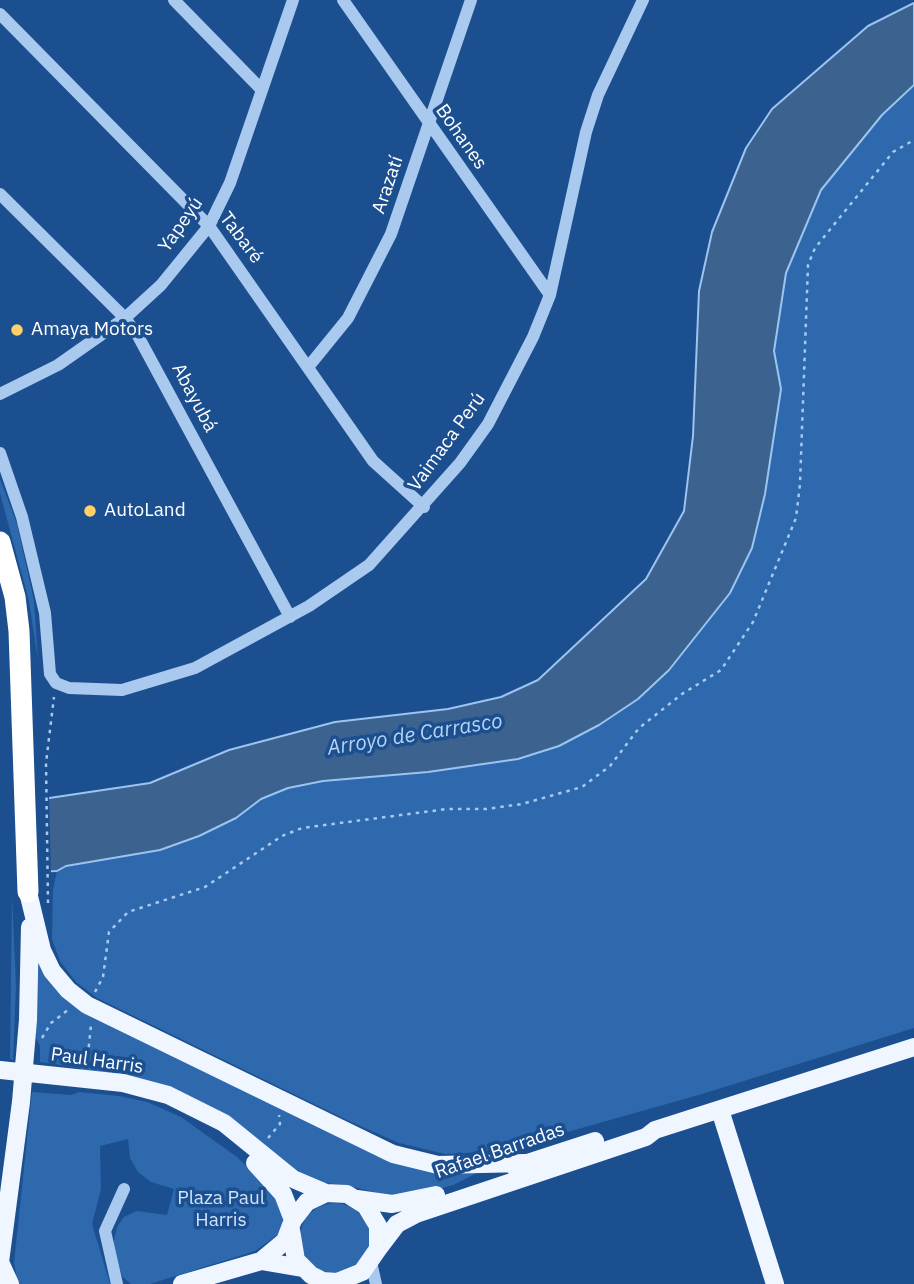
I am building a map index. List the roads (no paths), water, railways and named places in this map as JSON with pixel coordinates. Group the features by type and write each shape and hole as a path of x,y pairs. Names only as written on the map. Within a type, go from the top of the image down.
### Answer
{"highway":[{"path":"0,542 15,597 36,763 38,892"}],"main road":[{"path":"38,892 47,960 68,990 90,1012 393,1154 438,1166 526,1163"},
{"path":"10,1284 0,1262 21,1102 38,892"},
{"name":"Rafael Barradas","path":"261,1261 339,1283 362,1272 387,1234 407,1217 646,1137 655,1130 914,1047"},
{"name":"Paul Harris","path":"0,1070 143,1095 194,1116 239,1147 271,1179 287,1200 292,1225"},
{"name":"Paul Harris","path":"0,1078 144,1087 197,1107 236,1131 293,1179 326,1193"},
{"path":"720,1110 775,1284"},
{"name":"Rafael Barradas","path":"183,1284 261,1261 285,1241 307,1202 326,1193 347,1194 357,1199 383,1204 415,1201 643,1127 655,1130"},
{"path":"357,1199 373,1215 378,1226 375,1256"},
{"path":"292,1225 292,1250 309,1276"}],"street":[{"path":"174,0 261,89"},
{"name":"Yapeyú","path":"0,394 58,365 125,318 161,285 209,226 230,183 293,0"},
{"name":"Bohanes","path":"343,0 550,295"},
{"name":"Arazatí","path":"309,366 348,318 391,234 471,0"},
{"name":"Vaimaca Perú","path":"3,470 34,565 45,613 47,664 56,683 69,688 122,690 195,668 290,617 369,565 424,507 488,424 533,337 550,295 586,132 598,95 636,3"},
{"name":"Tabaré","path":"0,14 209,226 373,461 424,507"},
{"name":"Abayubá","path":"0,194 125,318 138,336 290,617"},
{"path":"0,453 3,470"},
{"path":"117,1284 104,1231 124,1189"},
{"path":"375,1256 376,1284"}],"water":[{"name":"Arroyo de Carrasco","path":"914,3 914,85 882,115 821,190 786,273 774,351 781,389 765,494 752,548 730,593 669,670 638,699 599,725 559,746 518,759 428,772 323,781 288,788 261,799 236,818 199,836 160,850 66,866 57,871 0,873 0,802 36,800 150,783 229,750 335,722 448,709 501,697 538,680 646,579 684,511 693,436 699,291 712,232 746,148 772,109 868,26"}],"place":[{"name":"Amaya Motors","path":"17,330"},
{"name":"AutoLand","path":"90,511"}],"park label":[{"name":"Plaza Paul Harris","path":"221,1210"}]}
